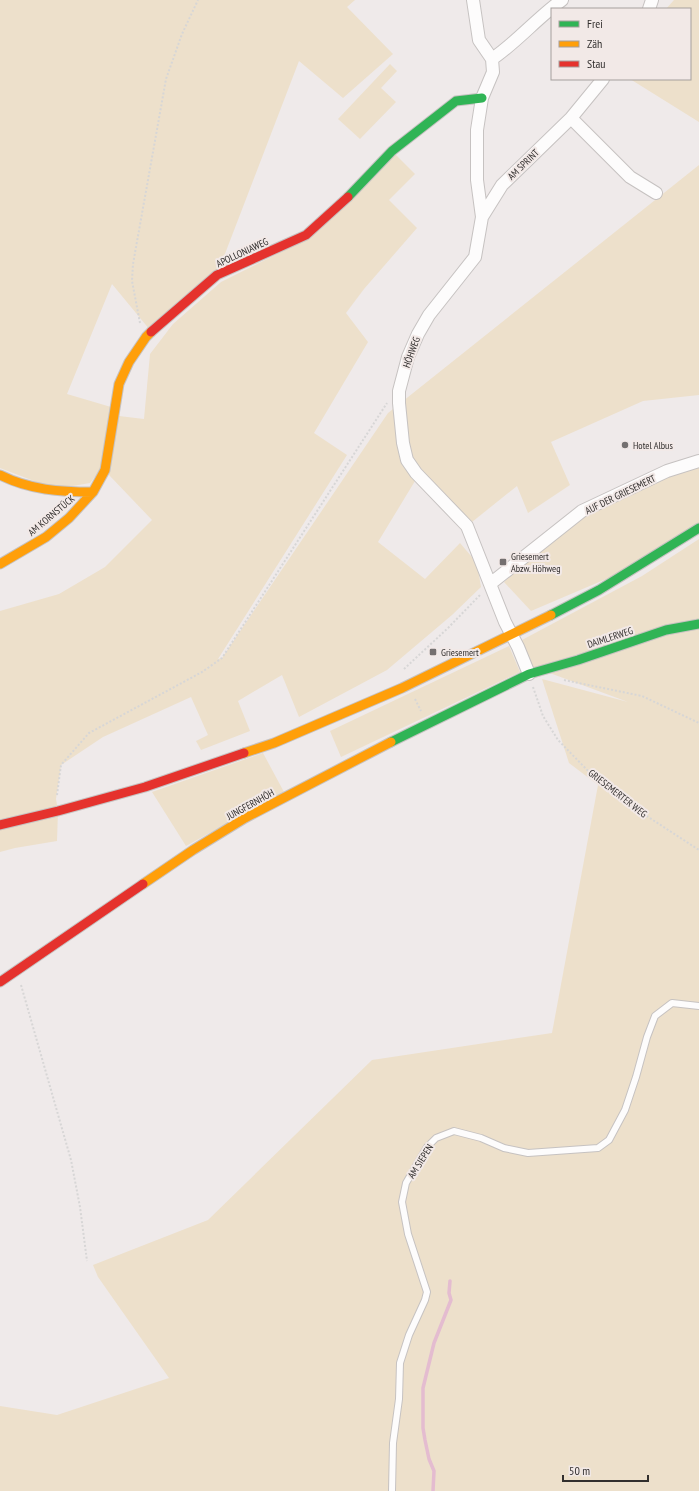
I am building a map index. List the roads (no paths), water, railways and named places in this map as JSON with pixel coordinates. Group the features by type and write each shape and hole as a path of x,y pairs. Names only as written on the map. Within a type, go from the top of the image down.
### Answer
{"street":[{"path":"473,0 479,40 492,59 505,50 551,8 562,0"},
{"name":"HÖHWEG","path":"492,59 493,72 482,98 477,130 477,180 482,217 475,257 425,321 408,357 399,391 403,443 407,460 420,477 467,526 511,635"},
{"name":"AM SPRINT","path":"482,217 502,185 571,118 602,80"},
{"name":"APOLLONIAWEG","path":"93,492 105,470 120,384 129,362 146,337 217,275 306,235 343,203 392,151 456,101 482,98"},
{"path":"571,118 630,177 656,192"},
{"name":"AUF DER GRIESEMERT","path":"490,584 582,511 667,471 699,461"},
{"path":"0,475 31,488 61,492 93,492"},
{"name":"AM KORNSTÜCK","path":"0,564 46,537 69,518 93,492"},
{"path":"0,825 58,811 145,786 274,743 402,688 511,635 599,590 699,528"},
{"name":"DAIMLERWEG","path":"529,674 578,660 666,630 699,624"},
{"path":"511,635 529,674"},
{"name":"JUNGFERNHÖH","path":"0,982 193,850 245,818 422,726 529,674"}],"lane":[{"name":"AM SIEPEN","path":"392,1491 393,1443 400,1399 400,1363 409,1335 425,1300 427,1292 408,1234 402,1202 406,1183 427,1147 436,1138 454,1131 481,1138 504,1148 522,1152 598,1148 609,1140 625,1110 647,1037 655,1016 672,1004 699,1006"}],"waterway":[{"path":"433,1491 434,1471 429,1459 423,1428 423,1388 434,1343 451,1300 449,1293 450,1281"}],"place":[{"name":"Hotel Albus","path":"625,445"},
{"name":"Griesemert Abzw. Höhweg","path":"503,562"},
{"name":"Griesemert","path":"433,652"}]}
